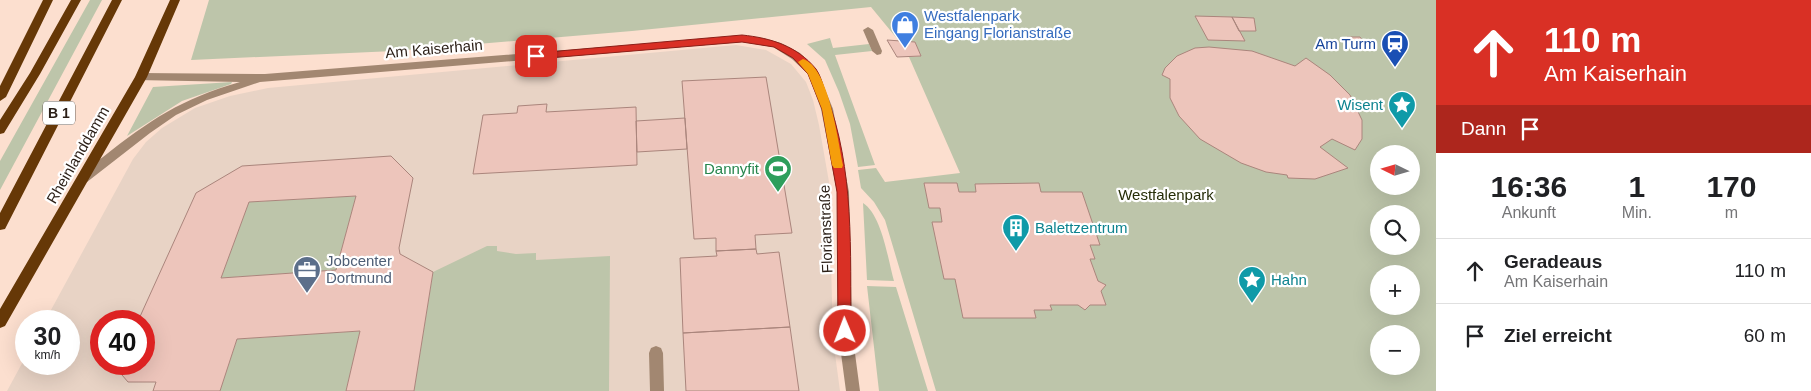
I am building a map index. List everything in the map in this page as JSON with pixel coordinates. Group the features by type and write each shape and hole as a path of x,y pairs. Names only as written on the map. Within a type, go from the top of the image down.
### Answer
{"main road":[{"path":"0,97 48,0"},
{"name":"B 1","path":"0,130 35,74 76,0"},
{"name":"B 1","path":"0,225 117,0"},
{"name":"Rheinlanddamm","path":"0,322 141,78 175,0"}],"street":[{"path":"868,30 877,51"},
{"name":"Am Kaiserhain","path":"141,78 266,78 730,40"},
{"name":"Florianstraße","path":"730,40 763,41 777,45 796,56 813,72 827,109 843,192 845,331 853,391"},
{"path":"83,179 159,121 185,105 210,95 266,78"},
{"path":"656,352 657,391"}],"shaded area":[{"path":"736,45 766,50 791,64 806,82 819,125 829,182 833,339 840,391 7,391 16,375 80,375 80,310 51,310 133,159 146,142 162,128 195,108 230,96 268,88"}],"green space":[{"path":"90,0 102,0 0,190 0,161"},
{"name":"Westfalenpark","path":"209,0 1436,0 1436,391 936,391 885,220 874,202 861,188 858,170 876,168 885,182 960,173 909,57 921,56 915,42 899,41 871,7 632,31 394,51 191,60"},
{"path":"830,38 833,48 869,44 872,51 835,55 875,165 858,167 850,124 839,92 825,60 807,44"},
{"path":"232,82 231,84 182,101 127,136 153,87"},
{"path":"356,196 336,270 221,278 249,202"},
{"path":"863,203 870,209 880,227 894,281 867,280"},
{"path":"487,246 497,246 497,251 516,254 536,253 536,260 610,256 609,391 414,391 433,272"},
{"path":"867,286 896,287 928,391 879,391"},
{"path":"360,331 346,391 220,391 237,339"}],"building":[{"path":"1195,16 1232,17 1245,41 1208,40"},
{"path":"1232,17 1254,18 1256,31 1239,31"},
{"path":"1347,37 1360,37 1366,46 1353,45"},
{"name":"Westfalenpark Eingang Florianstraße","path":"887,40 915,42 921,56 897,57"},
{"path":"1209,47 1252,51 1295,66 1306,58 1330,75 1350,95 1362,120 1362,139 1355,150 1332,139 1320,147 1348,168 1315,179 1288,178 1287,175 1266,172 1241,163 1200,139 1179,116 1170,98 1170,79 1162,75 1165,68 1177,56 1195,48"},
{"path":"766,77 792,233 755,235 756,249 716,251 716,238 694,239 682,81"},
{"path":"547,104 546,112 636,107 637,165 473,174 483,115 517,113 518,106"},
{"path":"685,118 687,149 637,152 636,121"},
{"path":"391,156 413,178 399,248 400,254 433,272 414,391 346,391 360,331 237,339 220,391 153,391 156,382 128,382 122,375 155,375 155,310 143,310 196,193 242,166","holes":["356,196 336,270 221,278 249,202"]},
{"name":"Balettzentrum","path":"924,183 957,183 959,192 976,192 975,184 1039,183 1041,192 1082,192 1100,245 1090,245 1095,259 1090,259 1098,281 1106,285 1101,291 1106,305 1090,305 1085,310 1078,305 1050,305 1052,310 1034,310 1036,318 963,318 955,279 944,279 932,222 942,222 940,208 929,208"},
{"path":"756,249 757,254 779,252 790,327 683,333 680,258 717,256 716,251"},
{"path":"790,327 799,391 686,391 683,333"}],"slow traffic":[{"path":"803,62 813,72 827,109 838,165"}],"place":[{"name":"Westfalenpark Eingang Florianstraße","path":"905,49"},
{"name":"Am Turm","path":"1395,68"},
{"name":"Wisent","path":"1402,129"},
{"name":"Dannyfit","path":"778,193"},
{"name":"Balettzentrum","path":"1016,252"},
{"name":"Jobcenter Dortmund","path":"307,294"},
{"name":"Hahn","path":"1252,304"}],"route":[{"path":"536,56 742,39 763,41 777,45 796,56 813,72 827,109 843,192 845,331"}]}
